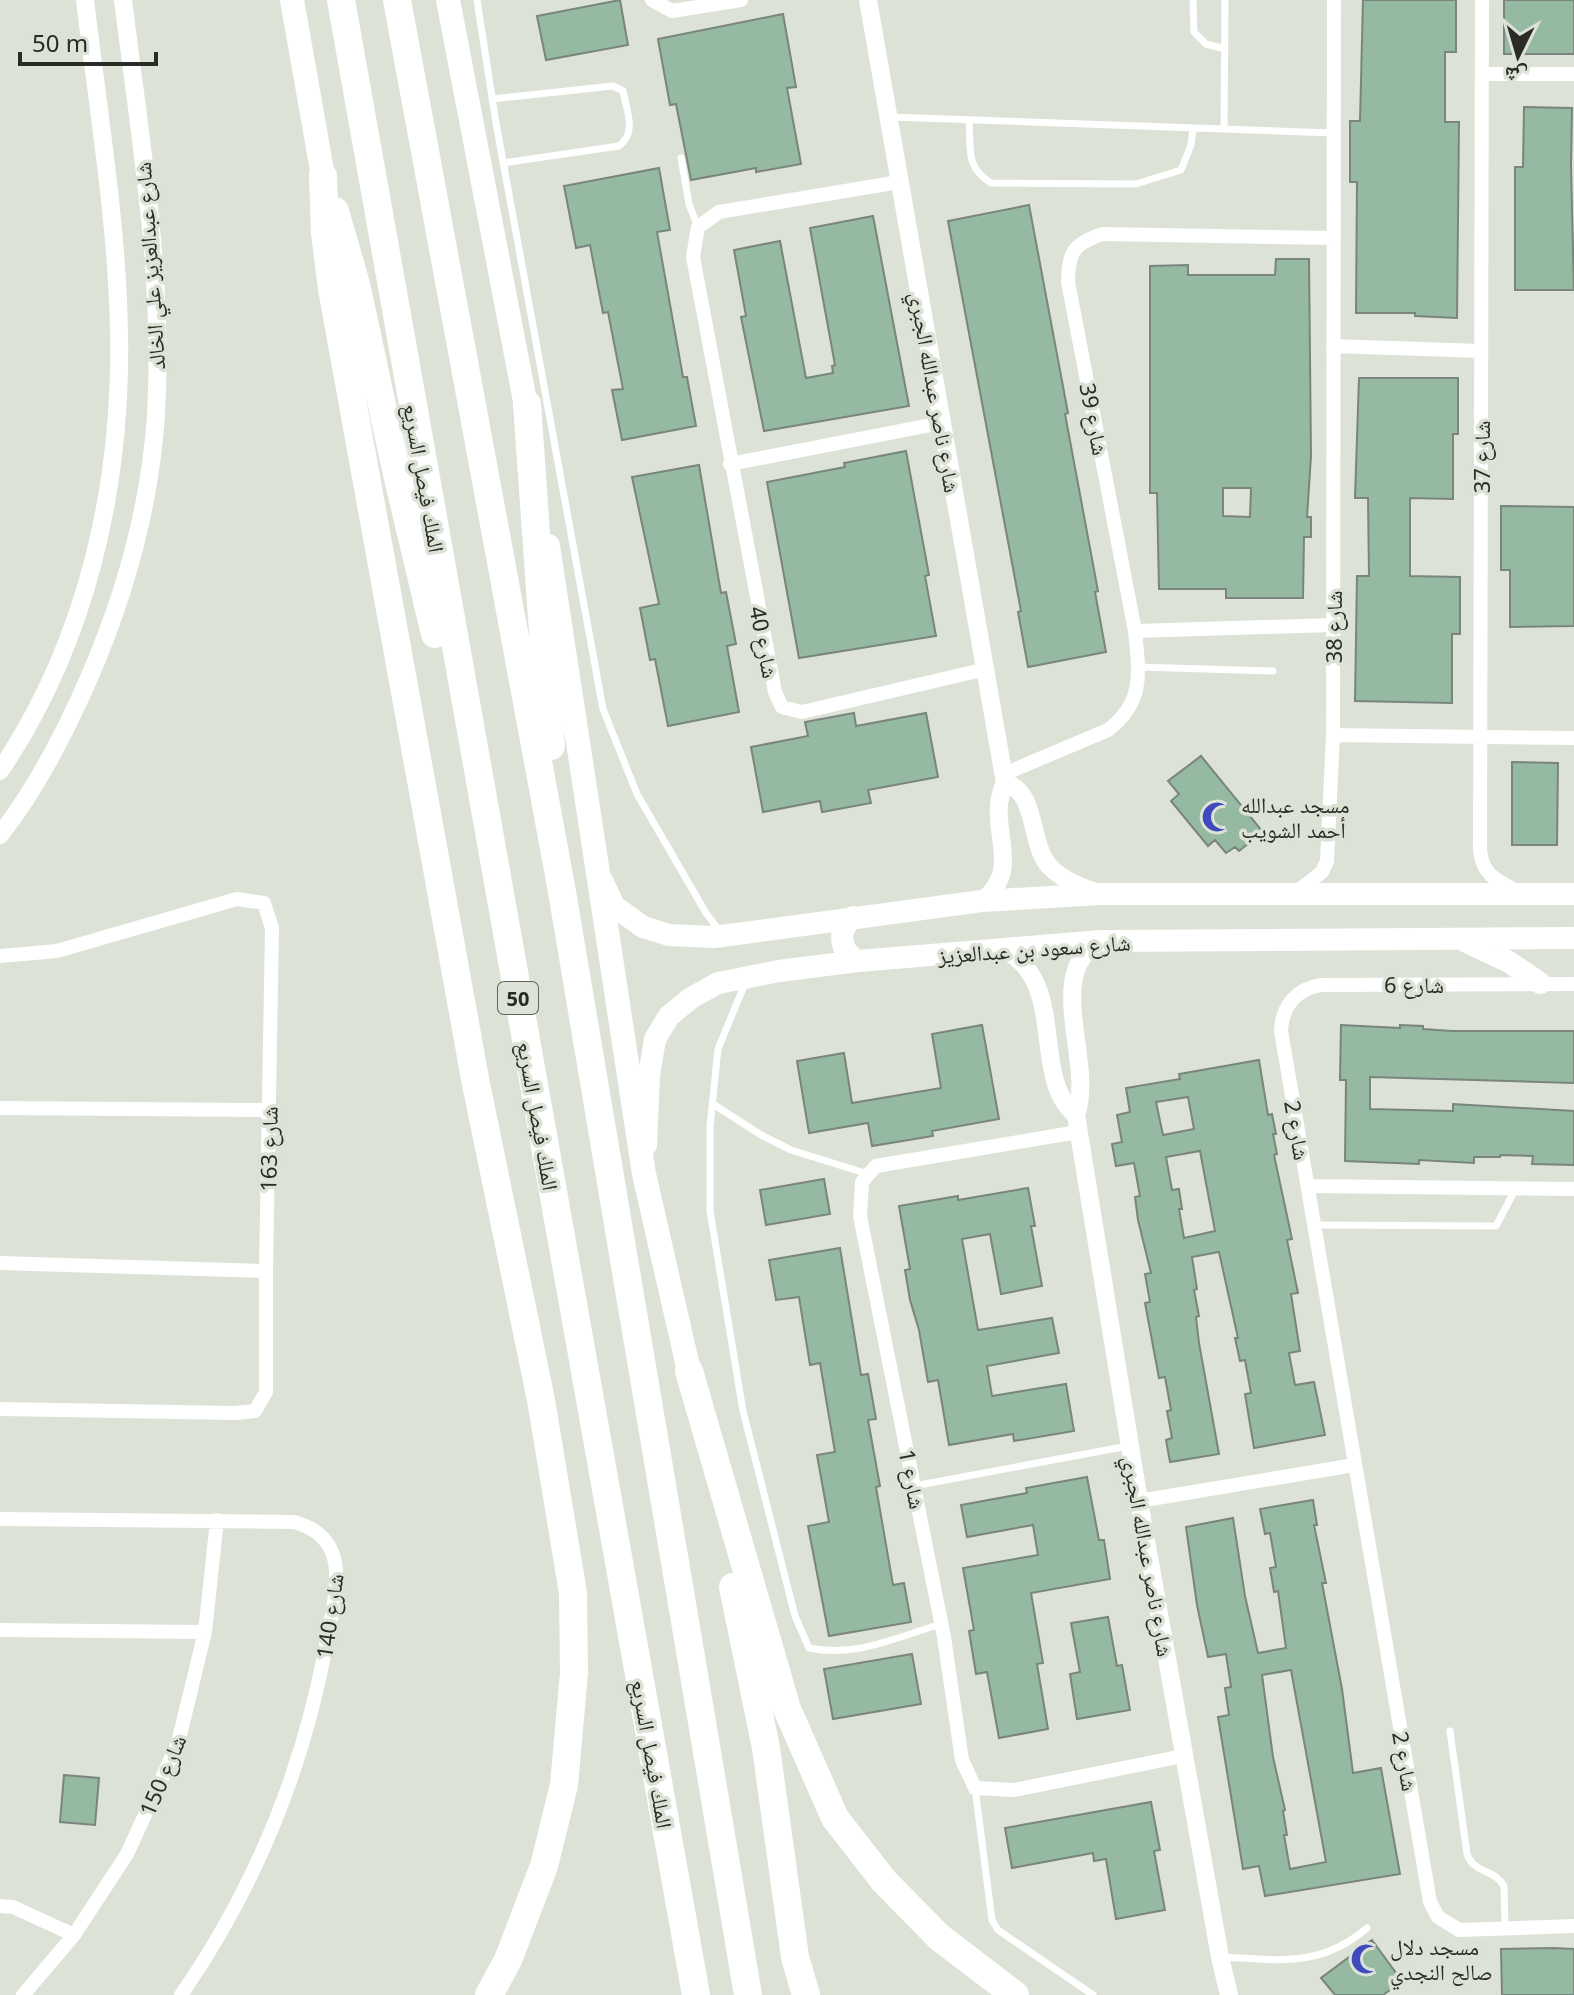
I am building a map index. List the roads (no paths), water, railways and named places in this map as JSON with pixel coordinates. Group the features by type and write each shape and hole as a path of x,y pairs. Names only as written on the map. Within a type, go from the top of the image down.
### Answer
{"highway":[{"name":"الملك فيصل السريع","path":"341,0 696,1995"},
{"path":"397,0 561,886 748,1995"},
{"path":"323,176 356,284 396,470 451,700 478,776"},
{"path":"323,176 325,233 332,289 476,1084 541,1400 573,1593 574,1673 564,1785 544,1866 508,1960 486,1995"},
{"path":"527,404 561,886"},
{"path":"689,1371 766,1748 795,1957 806,1995"},
{"path":"689,1371 787,1709 835,1818 884,1881 939,1937 1015,1995"}],"main road":[{"path":"292,0 323,176"},
{"path":"448,0 527,404 644,1174 689,1371"},
{"path":"599,874 614,906 643,927 669,935 723,935 982,901 1101,894 1574,894"},
{"path":"853,917 847,922 841,936 846,951 858,961"},
{"path":"1458,938 1509,962 1540,983"},
{"name":"شارع سعود بن عبدالعزيز","path":"644,1174 649,1076 655,1039 669,1016 691,998 718,983 858,961 1101,941 1574,938"}],"street":[{"name":"شارع عبدالعزيز علي الخالد","path":"0,771 43,695 74,622 96,552 111,480 119,378 117,287 85,0"},
{"name":"شارع عبدالعزيز علي الخالد","path":"0,835 54,752 93,669 117,608 132,558 149,475 156,401 155,289 123,0"},
{"path":"652,0 672,11 741,0"},
{"name":"شارع ناصر عبدالله الجبري","path":"868,0 1005,778 997,812 1004,869 997,887 982,901"},
{"name":"شارع 38","path":"1295,894 1314,881 1327,861 1333,735 1334,0"},
{"name":"شارع 37","path":"1482,0 1481,862 1486,872 1497,881 1521,893"},
{"path":"1482,74 1574,74"},
{"path":"698,227 719,212 899,182"},
{"name":"شارع 40","path":"698,227 693,257 775,692 782,707 802,712 986,669"},
{"name":"شارع 39","path":"1005,778 1098,735 1118,722 1133,703 1137,691 1135,631 1068,282 1069,256 1083,241 1102,234 1334,238"},
{"path":"1333,346 1481,351"},
{"path":"730,464 941,423"},
{"path":"1135,631 1333,625"},
{"path":"1333,735 1574,738"},
{"name":"شارع ناصر عبدالله الجبري","path":"1005,778 1024,796 1040,853 1050,867 1076,884 1101,894"},
{"name":"شارع 163","path":"0,956 57,951 237,899 264,903 272,928 266,1392 255,1411 235,1413 0,1409"},
{"name":"شارع ناصر عبدالله الجبري","path":"1101,941 1083,954 1073,974 1081,1089 1077,1123 1183,1756 1229,1995"},
{"name":"شارع ناصر عبدالله الجبري","path":"1000,948 1020,960 1034,978 1059,1095 1077,1123"},
{"name":"شارع 6","path":"1281,1031 1283,1014 1291,1000 1312,986 1574,984"},
{"name":"شارع 2","path":"1281,1031 1430,1902 1438,1917 1451,1927 1467,1930 1574,1926"},
{"path":"0,1108 269,1110"},
{"path":"868,1174 876,1166 1077,1123"},
{"name":"شارع 1","path":"868,1174 862,1182 860,1216 941,1624 962,1760 975,1788"},
{"path":"1308,1186 1574,1189"},
{"path":"0,1263 266,1271"},
{"path":"1139,1501 1354,1465"},
{"name":"شارع 140","path":"0,1519 283,1521 304,1525 329,1544 334,1554 337,1575 322,1668 289,1788 238,1903 181,1995"},
{"name":"شارع 150","path":"23,1995 74,1935 127,1854 178,1743 205,1632 217,1520"},
{"path":"0,1630 205,1632"},
{"path":"975,1788 1014,1790 1183,1756"},
{"path":"0,1906 23,1911 74,1935"}],"lane":[{"path":"477,0 503,163 603,709 637,794 706,913 723,935"},
{"path":"1193,0 1194,32 1206,44 1225,49"},
{"path":"1224,129 1225,0"},
{"path":"492,99 613,86 623,91 631,132 619,146 503,163"},
{"path":"889,117 1334,133"},
{"path":"969,120 972,163 977,174 991,183 1136,184 1181,170 1191,145 1193,128"},
{"path":"681,158 689,204 698,227"},
{"path":"1138,667 1273,671"},
{"path":"747,977 718,1049 710,1126 710,1211 743,1411 799,1627 809,1648 828,1652 851,1651 941,1624"},
{"path":"713,1104 791,1150 868,1174"},
{"path":"1315,1225 1496,1226 1516,1189"},
{"path":"914,1486 1130,1445"},
{"path":"1450,1731 1467,1854 1478,1870 1501,1880 1504,1886 1505,1929"},
{"path":"975,1788 992,1920 998,1930 1093,1995"},
{"path":"1220,1957 1301,1959 1330,1952 1367,1928"}],"place":[{"name":"مسجد عبدالله أحمد الشويب","path":"1217,817"},
{"name":"مسجد دلال صالح النجدي","path":"1366,1959"}]}
